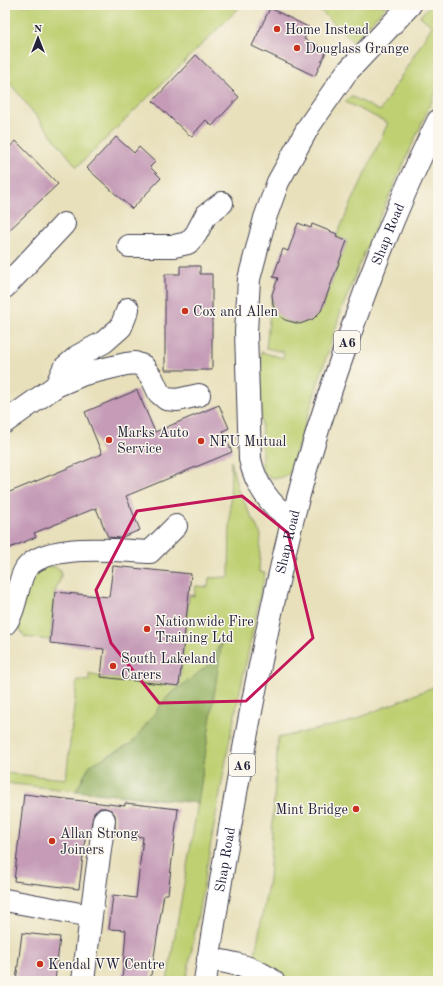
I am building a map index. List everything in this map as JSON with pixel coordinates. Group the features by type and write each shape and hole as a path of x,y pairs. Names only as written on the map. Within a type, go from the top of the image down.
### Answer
{"main road":[{"path":"292,519 281,513 266,495 253,474 250,460 246,332 249,279 265,218 278,182 309,126 346,73 410,5"},
{"name":"Shap Road","path":"205,981 257,682 292,519 330,393 359,307 392,223 438,121"},
{"path":"130,246 174,246 188,243 196,234 206,215 222,203"},
{"path":"5,287 64,224"},
{"path":"56,386 64,368 78,356 104,342 121,327 128,309"},
{"path":"5,422 56,386 84,374 135,363 143,366 152,378 159,393 166,399 177,400 199,395"},
{"path":"5,624 14,604 19,582 26,568 41,557 81,550 150,552 176,526"},
{"path":"83,981 104,820"},
{"path":"5,900 91,916"},
{"path":"208,959 233,963 266,976 273,981"}],"highlighted area":[{"path":"242,496 288,533 313,638 246,701 159,703 111,643 96,590 137,511"}],"green space":[{"path":"5,5 242,5 77,167 5,77"},
{"path":"315,5 387,5 353,42"},
{"path":"430,5 438,5 438,87 370,239 341,311 289,474 278,478 266,476 262,470 261,352 283,358 284,352 266,348 272,294 274,304 278,312 289,322 305,322 313,318 321,311 347,241 336,237 388,123 345,102 351,96 380,111 432,26 420,16"},
{"path":"231,461 238,490 261,535 259,572 265,573 230,738 186,981 167,981 198,803 221,643 206,667 167,697 132,743 90,765 76,791 5,783 5,773 66,779 77,680 89,681 89,674 101,677 179,685 189,595 194,596 196,586 208,587 209,578 229,577"},
{"path":"47,566 55,567 61,570 61,577 55,592 50,640 25,637 19,628 25,593 33,578"},
{"path":"222,642 198,803 76,791 90,765 132,743 167,697 206,667"},
{"name":"Mint Bridge","path":"438,685 438,981 250,981 269,879 278,738 349,722"}],"building":[{"path":"270,8 310,28 304,39 327,50 315,76 252,46"},
{"path":"196,55 239,97 212,126 206,120 191,137 153,101"},
{"path":"116,137 134,153 139,147 155,162 150,167 161,178 132,209 87,168"},
{"path":"16,141 58,184 5,234 5,151"},
{"path":"298,223 311,228 312,224 337,234 336,237 347,241 321,311 313,319 300,324 285,320 276,313 273,305 272,294 278,278 273,277 283,249 288,251"},
{"path":"180,266 200,266 200,274 212,274 212,370 165,370 165,274 180,274"},
{"path":"137,390 155,432 219,405 229,428 223,431 232,452 126,496 140,530 120,538 108,537 96,508 34,533 36,537 5,550 5,494 102,454 85,412"},
{"path":"113,566 191,574 179,686 101,677 104,649 50,643 55,592 109,597"},
{"path":"24,794 125,806 125,803 178,809 168,894 164,894 150,981 122,981 126,930 109,929 113,895 136,898 143,837 115,834 115,815 111,810 100,808 94,813 90,831 86,831 79,889 14,881"},
{"path":"22,933 60,937 55,981 16,981"}],"place":[{"name":"Home Instead","path":"277,29"},
{"name":"Douglass Grange","path":"297,48"},
{"name":"Cox and Allen","path":"185,311"},
{"name":"Marks Auto Service","path":"109,440"},
{"name":"NFU Mutual","path":"201,441"},
{"name":"Nationwide Fire Training Ltd","path":"147,629"},
{"name":"South Lakeland Carers","path":"113,666"},
{"name":"Mint Bridge","path":"356,809"},
{"name":"Allan Strong Joiners","path":"52,841"},
{"name":"Kendal VW Centre","path":"40,964"}]}
